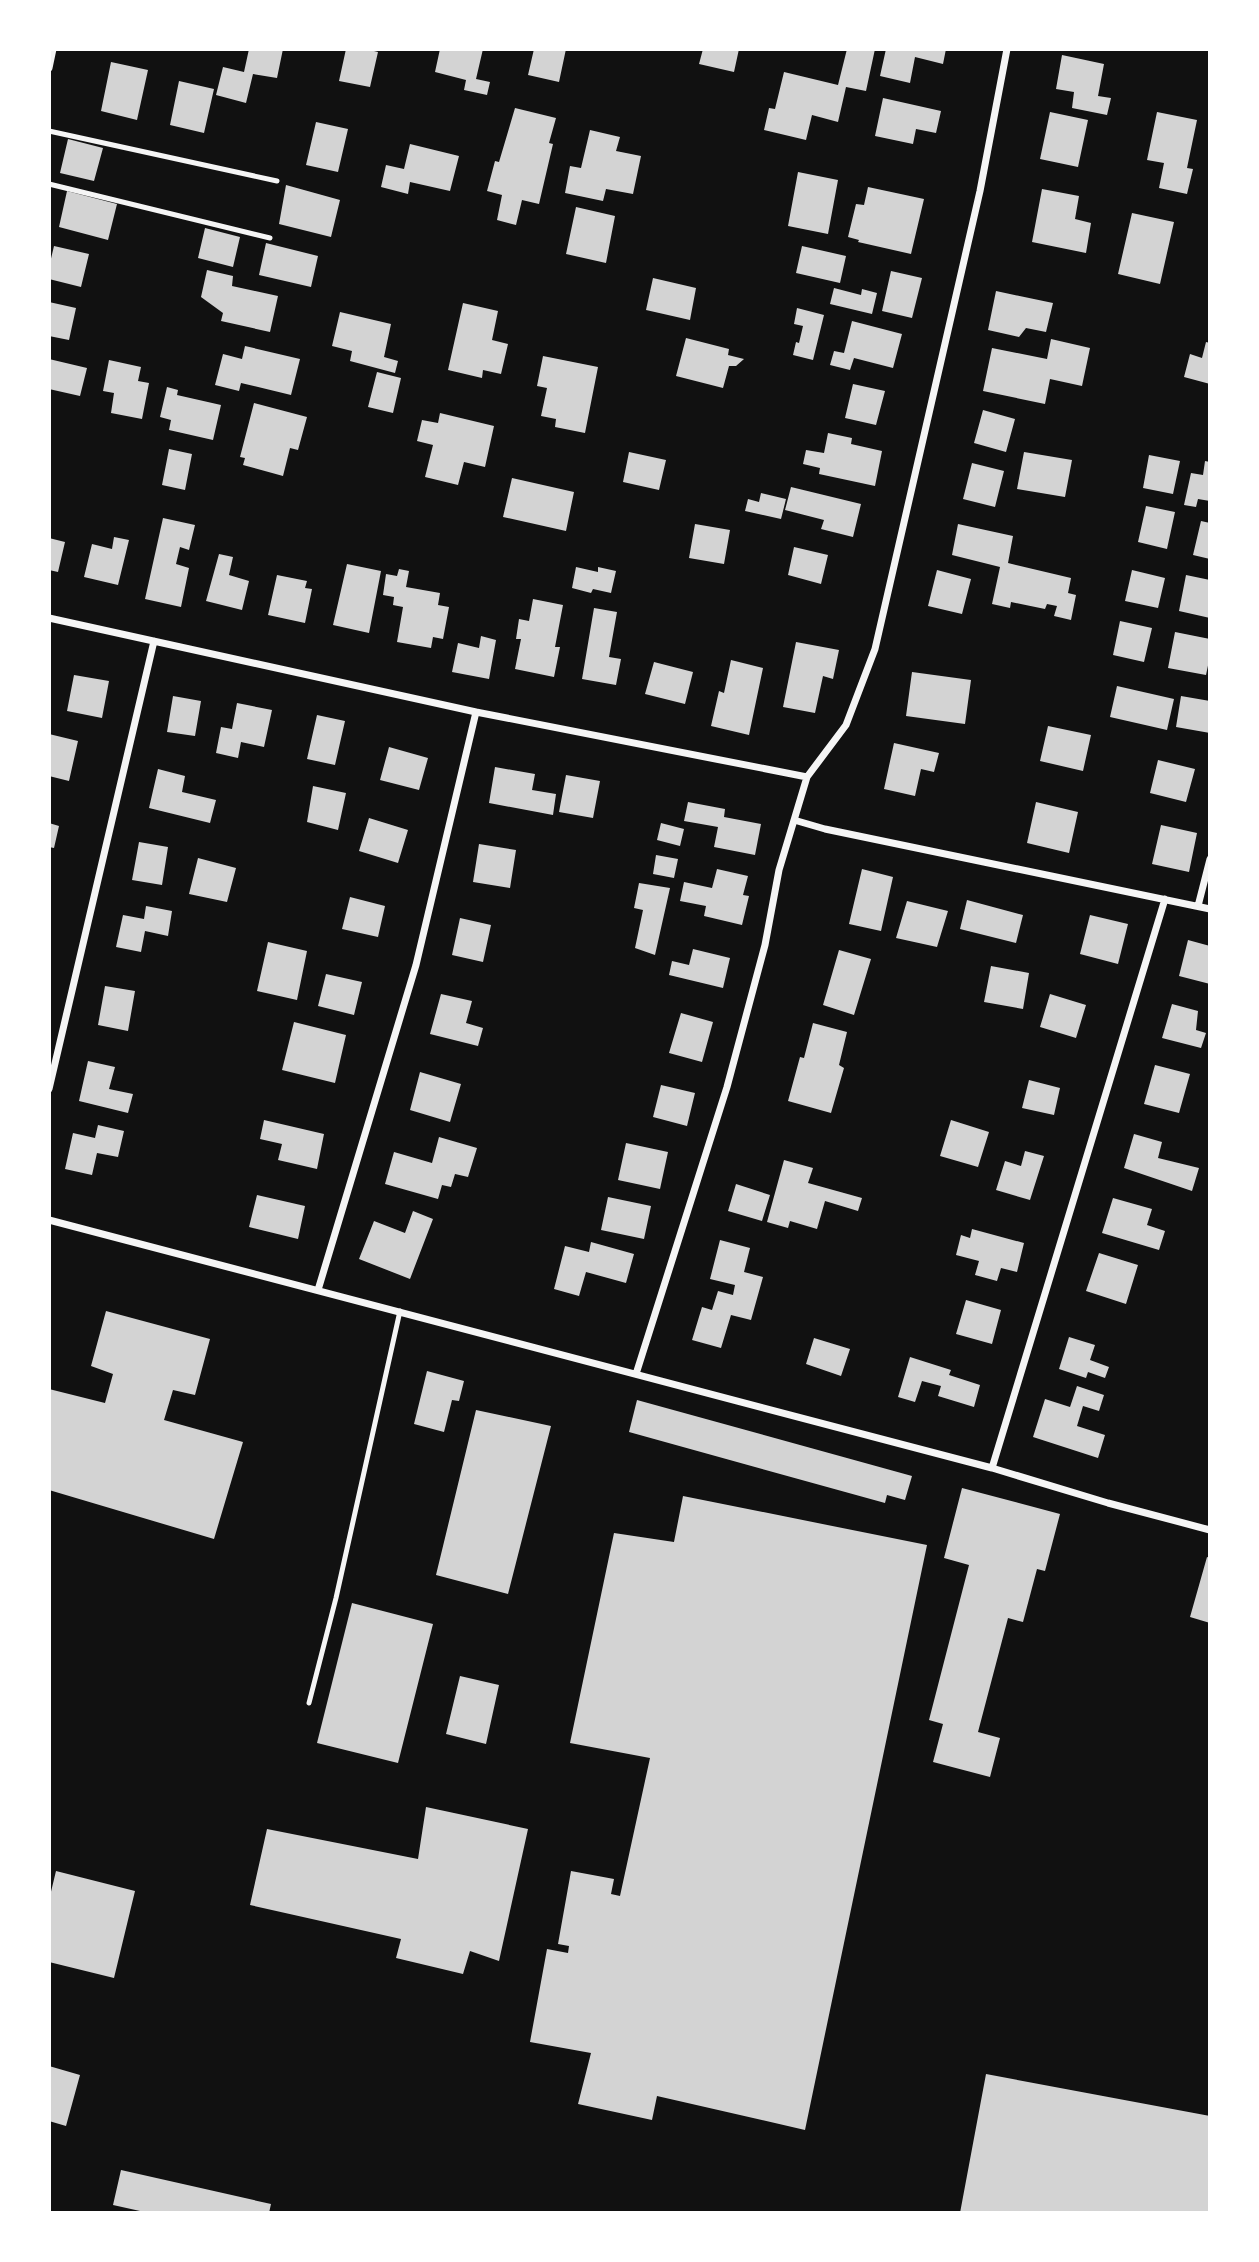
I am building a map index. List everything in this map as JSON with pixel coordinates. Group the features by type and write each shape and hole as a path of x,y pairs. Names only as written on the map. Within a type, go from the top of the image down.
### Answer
{"street":[{"path":"49,68 53,49"},
{"path":"636,1374 727,1087 765,945 779,870 807,777 846,726 875,649 980,191 1007,49"},
{"path":"49,618 475,712 807,777"},
{"path":"49,1088 154,641"},
{"path":"318,1290 416,965 475,712"},
{"path":"794,820 839,832 1210,909"},
{"path":"1198,906 1210,859"},
{"path":"992,1468 1165,899"},
{"path":"49,1220 992,1468 1210,1530"}],"lane":[{"path":"49,131 277,181"},
{"path":"49,184 270,238"},
{"path":"309,1703 337,1598 400,1311"}],"building":[{"path":"249,49 283,49 277,78 253,74 246,103 216,95 223,67 244,72"},
{"path":"346,49 378,52 370,87 339,81"},
{"path":"440,49 483,49 476,79 490,82 487,95 464,90 466,80 435,72"},
{"path":"534,49 566,49 559,82 528,75"},
{"path":"703,49 739,49 734,72 699,64"},
{"path":"847,49 875,49 866,91 846,87 838,122 812,115 806,140 764,130 769,108 775,109 784,72 838,85"},
{"path":"886,49 946,49 943,64 915,57 910,83 880,76"},
{"path":"1062,55 1104,64 1098,96 1111,98 1107,115 1072,108 1074,92 1056,89"},
{"path":"111,62 148,70 137,120 101,111"},
{"path":"179,81 214,89 204,133 170,125"},
{"path":"883,98 941,111 936,133 916,129 913,144 875,136"},
{"path":"515,108 556,118 539,204 522,200 516,225 497,220 502,195 487,191 495,161 499,162"},
{"path":"1050,112 1088,120 1078,167 1040,159"},
{"path":"1157,112 1197,120 1187,168 1193,169 1187,194 1159,188 1164,163 1147,160"},
{"path":"316,122 348,129 338,172 306,165"},
{"path":"590,130 620,137 616,151 641,156 633,194 606,189 603,201 565,193 570,166 581,168"},
{"path":"68,139 103,148 94,181 60,173"},
{"path":"410,144 459,156 450,191 410,182 408,194 381,187 386,165 404,169"},
{"path":"798,172 838,180 828,234 788,226"},
{"path":"286,185 340,200 331,237 279,224"},
{"path":"868,187 924,199 911,254 858,242 859,240 848,237 856,204 864,205"},
{"path":"1042,189 1079,196 1075,219 1091,223 1086,253 1032,242"},
{"path":"67,191 117,204 108,240 59,227"},
{"path":"576,207 615,216 606,263 566,254"},
{"path":"1132,213 1174,222 1160,284 1118,274"},
{"path":"205,228 240,237 233,267 198,258"},
{"path":"266,243 318,256 311,287 259,275"},
{"path":"54,246 89,254 81,287 49,279"},
{"path":"802,246 846,256 840,283 796,273"},
{"path":"207,270 233,276 232,286 278,296 270,332 221,321 223,313 201,297"},
{"path":"891,271 922,278 912,318 882,311"},
{"path":"653,278 696,288 690,320 646,310"},
{"path":"834,288 861,295 862,289 877,293 872,314 830,304"},
{"path":"996,291 1053,303 1046,332 1026,328 1019,337 988,330"},
{"path":"49,302 76,308 69,340 49,336"},
{"path":"463,303 498,311 492,340 508,344 501,374 483,370 482,378 448,370"},
{"path":"797,308 824,315 813,360 793,355 803,326 794,324"},
{"path":"340,312 391,324 384,357 398,361 395,373 350,361 352,351 332,346"},
{"path":"852,321 902,334 893,368 854,358 850,370 830,365 834,351 844,353"},
{"path":"686,338 729,349 728,355 744,359 736,366 729,366 723,388 676,376"},
{"path":"1051,339 1090,348 1082,386 1050,379 1045,404 983,391 992,348 1047,359"},
{"path":"1206,342 1210,343 1210,384 1184,377 1190,354 1202,358"},
{"path":"245,346 300,359 291,395 241,383 239,391 215,385 223,354 242,359"},
{"path":"543,356 598,367 585,433 555,427 556,419 541,416 547,388 537,386"},
{"path":"49,359 87,368 80,396 49,389"},
{"path":"109,360 141,367 138,381 149,383 142,419 111,413 114,393 103,391"},
{"path":"377,372 401,378 393,413 368,407"},
{"path":"853,384 885,391 876,425 845,418"},
{"path":"167,387 178,390 177,395 221,405 213,440 169,430 171,420 160,417"},
{"path":"254,403 307,417 298,450 290,448 283,476 243,465 245,458 240,457"},
{"path":"983,410 1015,419 1006,452 974,443"},
{"path":"440,413 494,426 485,467 464,462 458,485 425,477 433,445 417,441 422,420 438,423"},
{"path":"828,433 852,438 851,444 882,451 875,486 819,474 820,468 803,464 806,450 824,453"},
{"path":"169,449 192,454 185,490 162,485"},
{"path":"629,452 666,460 659,490 623,482"},
{"path":"1024,452 1072,460 1065,497 1017,489"},
{"path":"1149,455 1180,461 1173,494 1143,488"},
{"path":"1205,461 1210,462 1210,501 1198,499 1196,507 1184,505 1191,473 1203,475"},
{"path":"972,463 1004,471 995,507 963,499"},
{"path":"512,478 574,492 566,531 503,517"},
{"path":"791,487 861,504 853,537 821,529 824,520 785,510"},
{"path":"761,493 786,499 781,519 745,511 748,499 759,502"},
{"path":"1146,506 1175,512 1167,549 1138,542"},
{"path":"163,518 195,525 189,550 180,547 176,564 189,568 181,607 145,599"},
{"path":"1201,521 1210,523 1210,559 1193,555"},
{"path":"695,524 730,530 724,564 689,558"},
{"path":"958,524 1013,536 1008,563 1071,578 1068,593 1076,595 1071,620 1054,616 1057,606 1047,604 1045,609 1011,602 1010,608 992,604 1000,567 952,555"},
{"path":"114,537 129,540 118,585 84,577 92,544 112,549"},
{"path":"49,538 65,542 58,572 49,570"},
{"path":"794,547 828,555 821,584 788,575"},
{"path":"219,554 233,557 229,575 249,581 242,610 206,601"},
{"path":"347,564 381,571 369,633 333,625"},
{"path":"576,567 598,572 598,567 616,571 611,593 593,589 591,593 572,588"},
{"path":"399,569 409,571 406,587 440,593 438,605 449,607 443,639 433,637 431,648 397,642 403,607 393,605 394,597 383,595 386,574 397,576"},
{"path":"937,570 971,579 962,614 928,606"},
{"path":"1132,570 1165,578 1158,608 1125,601"},
{"path":"277,575 307,581 305,588 312,589 305,623 268,615"},
{"path":"1186,575 1210,580 1210,618 1179,611"},
{"path":"533,599 563,605 555,647 560,647 554,677 515,669 521,639 516,639 519,619 529,621"},
{"path":"594,608 617,612 609,657 621,659 616,685 582,679"},
{"path":"1120,621 1152,628 1144,662 1113,655"},
{"path":"1175,632 1210,639 1206,675 1168,668"},
{"path":"481,636 496,640 489,679 452,672 458,643 479,648"},
{"path":"796,642 839,650 833,679 823,676 815,713 783,707"},
{"path":"731,660 763,668 749,735 711,726 719,691 724,693"},
{"path":"654,662 693,672 685,704 645,694"},
{"path":"912,672 971,680 965,724 906,716"},
{"path":"74,675 109,681 102,718 67,711"},
{"path":"1117,686 1174,699 1167,730 1110,717"},
{"path":"173,696 201,701 195,736 167,732"},
{"path":"1181,696 1210,701 1210,733 1176,727"},
{"path":"237,703 272,710 264,747 241,742 238,758 216,753 221,727 232,729"},
{"path":"317,715 345,721 335,765 307,759"},
{"path":"1048,726 1091,735 1083,771 1040,761"},
{"path":"49,734 78,741 69,781 49,776"},
{"path":"894,743 939,753 934,772 921,769 915,796 884,789"},
{"path":"389,747 428,758 419,790 380,780"},
{"path":"1158,760 1195,769 1186,802 1150,793"},
{"path":"495,767 535,774 532,790 556,794 553,815 489,803"},
{"path":"158,769 185,776 182,792 216,800 210,823 149,808"},
{"path":"566,775 600,781 593,818 559,812"},
{"path":"313,786 346,793 338,830 307,822"},
{"path":"688,802 725,809 724,817 761,824 755,855 714,847 718,827 684,821"},
{"path":"1036,802 1078,812 1069,853 1027,843"},
{"path":"369,818 408,830 398,863 359,851"},
{"path":"49,823 59,826 54,848 49,847"},
{"path":"661,823 684,829 680,846 657,840"},
{"path":"1161,825 1197,833 1189,872 1152,864"},
{"path":"139,842 168,847 162,885 132,880"},
{"path":"479,844 516,850 510,888 473,882"},
{"path":"656,855 678,859 674,878 653,874"},
{"path":"198,858 236,868 227,902 189,894"},
{"path":"717,869 748,876 743,895 749,896 742,925 704,916 706,906 680,901 684,882 712,888"},
{"path":"862,869 893,877 881,931 849,924"},
{"path":"639,883 670,888 655,955 635,948 643,910 634,908"},
{"path":"350,897 385,906 378,937 342,929"},
{"path":"967,900 1023,915 1016,943 960,929"},
{"path":"907,901 948,911 937,947 896,938"},
{"path":"146,906 172,911 168,936 145,931 141,952 116,947 123,915 144,919"},
{"path":"1090,915 1128,924 1118,964 1080,954"},
{"path":"460,918 491,925 483,962 452,955"},
{"path":"1188,940 1210,946 1210,984 1179,976"},
{"path":"268,942 307,951 297,1000 257,991"},
{"path":"693,949 730,958 723,988 669,975 672,961 689,965"},
{"path":"839,950 871,959 854,1015 823,1005"},
{"path":"991,966 1029,973 1023,1009 984,1002"},
{"path":"326,974 362,982 354,1015 318,1006"},
{"path":"105,986 135,991 128,1031 98,1025"},
{"path":"441,994 472,1001 466,1023 483,1028 478,1046 430,1034"},
{"path":"1050,994 1086,1005 1076,1038 1040,1027"},
{"path":"1172,1004 1198,1011 1196,1030 1206,1033 1201,1048 1162,1038"},
{"path":"681,1013 713,1022 702,1062 669,1053"},
{"path":"294,1022 346,1035 335,1083 282,1070"},
{"path":"813,1023 847,1032 839,1065 844,1068 831,1113 788,1101 800,1057 804,1058"},
{"path":"88,1061 115,1067 109,1089 133,1094 128,1113 79,1101"},
{"path":"1155,1065 1190,1074 1179,1113 1144,1104"},
{"path":"420,1072 461,1084 450,1122 410,1110"},
{"path":"1029,1080 1060,1088 1054,1115 1022,1108"},
{"path":"661,1085 695,1093 687,1126 653,1117"},
{"path":"264,1120 324,1134 317,1169 278,1160 282,1144 260,1139"},
{"path":"951,1120 989,1132 978,1167 940,1156"},
{"path":"98,1125 124,1131 118,1157 97,1153 92,1175 65,1169 73,1133 95,1138"},
{"path":"1134,1134 1162,1142 1158,1158 1199,1168 1192,1191 1124,1168"},
{"path":"439,1137 477,1148 468,1177 455,1174 451,1187 442,1185 438,1199 385,1184 394,1152 432,1163"},
{"path":"626,1143 668,1152 660,1189 618,1180"},
{"path":"1025,1151 1044,1156 1030,1200 996,1190 1005,1161 1021,1166"},
{"path":"784,1160 813,1168 808,1183 862,1198 858,1211 825,1201 817,1229 790,1221 788,1228 767,1222"},
{"path":"736,1184 770,1195 762,1221 728,1211"},
{"path":"257,1195 305,1206 298,1239 249,1227"},
{"path":"608,1197 651,1206 644,1239 601,1230"},
{"path":"1113,1198 1152,1209 1147,1225 1165,1231 1159,1250 1102,1233"},
{"path":"413,1211 433,1219 410,1279 359,1259 374,1221 405,1233"},
{"path":"972,1229 1024,1243 1017,1272 1001,1268 997,1281 975,1275 979,1261 956,1255 961,1235 970,1238"},
{"path":"720,1240 750,1248 744,1272 763,1277 751,1320 731,1315 721,1348 692,1340 702,1307 712,1310 718,1291 733,1295 735,1285 710,1279"},
{"path":"591,1242 634,1254 626,1283 586,1272 579,1296 554,1289 565,1246 589,1252"},
{"path":"1099,1253 1138,1265 1126,1304 1086,1291"},
{"path":"966,1300 1001,1310 992,1344 956,1334"},
{"path":"106,1311 210,1339 195,1395 173,1390 164,1420 243,1442 214,1539 49,1490 49,1389 105,1403 113,1374 91,1366"},
{"path":"1069,1337 1095,1345 1090,1360 1109,1367 1105,1378 1088,1372 1086,1378 1059,1369"},
{"path":"814,1338 850,1349 841,1376 806,1364"},
{"path":"910,1357 951,1370 949,1375 980,1385 974,1407 938,1396 941,1386 922,1381 915,1402 898,1397"},
{"path":"427,1371 464,1381 459,1401 452,1400 444,1432 414,1424"},
{"path":"1077,1386 1104,1395 1099,1411 1083,1406 1077,1426 1105,1435 1098,1458 1033,1437 1045,1399 1070,1407"},
{"path":"637,1400 912,1476 905,1500 887,1495 885,1503 629,1432"},
{"path":"476,1410 551,1426 508,1594 436,1575"},
{"path":"962,1488 1060,1514 1045,1571 1037,1569 1023,1622 1008,1618 978,1732 1000,1738 990,1777 933,1762 943,1724 929,1720 969,1565 944,1558"},
{"path":"683,1496 927,1545 805,2130 657,2096 652,2120 578,2104 591,2053 530,2042 547,1949 568,1953 569,1946 558,1944 571,1871 614,1879 611,1894 620,1896 650,1758 570,1743 614,1533 674,1542"},
{"path":"1207,1557 1210,1558 1210,1623 1190,1617"},
{"path":"352,1603 433,1624 398,1763 317,1743"},
{"path":"460,1676 499,1685 486,1744 446,1734"},
{"path":"426,1807 528,1829 499,1961 470,1951 463,1974 396,1958 401,1939 250,1905 267,1829 418,1859"},
{"path":"56,1871 135,1891 114,1978 49,1962 49,1900"},
{"path":"49,2066 80,2075 66,2126 49,2121"},
{"path":"986,2074 1210,2116 1210,2213 960,2213"},
{"path":"121,2170 271,2204 269,2213 149,2213 113,2205"}]}
